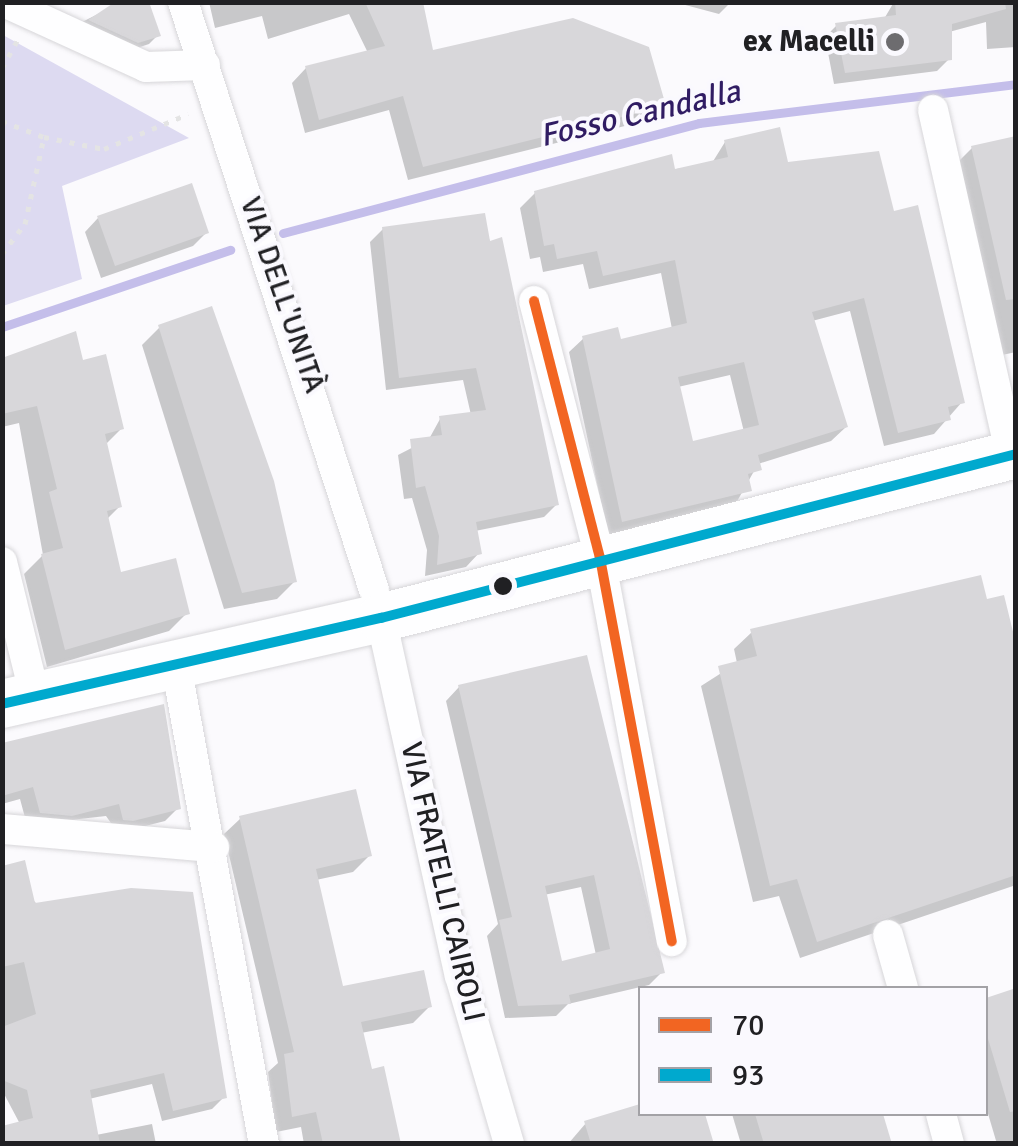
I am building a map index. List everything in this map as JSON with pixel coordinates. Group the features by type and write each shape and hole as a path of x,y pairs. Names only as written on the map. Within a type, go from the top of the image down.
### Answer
{"main road":[{"path":"45,694 176,665 378,604 581,560 1013,455"},
{"path":"45,694 153,659 378,604"}],"street":[{"path":"4,2 146,67 204,65"},
{"name":"VIA DELL'UNITÀ","path":"183,2 378,604"},
{"path":"934,110 1013,455"},
{"path":"534,301 581,560 672,941"},
{"path":"2,562 45,694"},
{"name":"VIA FRATELLI CAIROLI","path":"378,604 460,976 509,1144"},
{"path":"176,665 214,847 264,1144"},
{"path":"2,829 214,847"},
{"path":"888,935 903,986"},
{"path":"941,1116 950,1144"}],"path":[{"path":"2,121 44,137 104,149 179,114 198,129 223,120"},
{"path":"2,254 25,224 44,137"}],"shaded area":[{"path":"3,35 189,138 62,186 82,279 3,306"}],"building":[{"path":"115,2 149,2 161,36 138,43 88,20"},
{"path":"365,2 423,2 433,50 573,18 649,47 666,106 423,167 403,96 319,120 305,66 385,46"},
{"name":"ex Macelli","path":"895,2 1005,2 1006,9 952,24 952,60 845,73 835,23 896,15"},
{"path":"780,127 788,162 879,151 894,211 918,205 965,403 948,407 951,420 898,433 864,298 812,312 848,427 758,455 762,470 748,474 752,491 622,522 582,336 618,327 621,339 687,323 675,260 603,276 597,251 557,259 554,244 544,246 534,191 672,154 675,169 728,157 724,140","holes":["744,362 759,425 693,441 678,377"]},
{"path":"1016,136 1016,299 1006,300 971,146"},
{"path":"192,183 209,233 115,266 97,216"},
{"path":"485,213 490,241 502,237 559,505 476,522 482,554 437,565 439,536 425,486 416,488 410,439 442,435 439,416 486,410 476,368 399,378 382,227"},
{"path":"212,306 274,481 297,582 242,593 158,325"},
{"path":"76,331 83,360 106,354 124,429 105,434 122,507 107,511 121,572 176,558 190,614 65,650 41,554 63,548 49,492 57,489 37,406 2,414 2,358"},
{"path":"981,575 987,599 1004,595 1016,644 1016,875 817,942 797,879 770,886 718,666 757,656 750,629"},
{"path":"587,655 665,973 569,995 571,1004 518,1006 499,920 512,917 458,685","holes":["594,875 610,949 562,961 545,886"]},
{"path":"164,704 181,809 133,821 123,820 119,804 72,816 40,813 33,787 2,796 2,743"},
{"path":"356,789 372,856 316,869 343,986 424,970 432,1007 361,1022 372,1069 384,1066 401,1144 323,1144 316,1112 292,1117 284,1054 294,1052 239,816"},
{"path":"25,860 35,903 131,888 193,892 227,1098 173,1111 164,1073 90,1090 100,1144 2,1144 2,1126 33,1118 27,1090 2,1080 2,1027 36,1014 24,962 2,967 2,866"},
{"path":"1016,988 1016,1111 1010,1112 988,1039 988,997"},
{"path":"638,1105 638,1116 706,1116 714,1144 591,1144 584,1121"},
{"path":"756,1116 884,1116 892,1144 764,1144"}],"waterway":[{"name":"Fosso Candalla","path":"283,233 699,123 1016,84"},
{"name":"Fosso Candalla","path":"2,327 230,250"}],"transit line":[{"name":"70","path":"534,301 600,558 672,941"},
{"name":"93","path":"2,704 381,618 1016,454"}],"place":[{"name":"ex Macelli","path":"895,42"}]}
